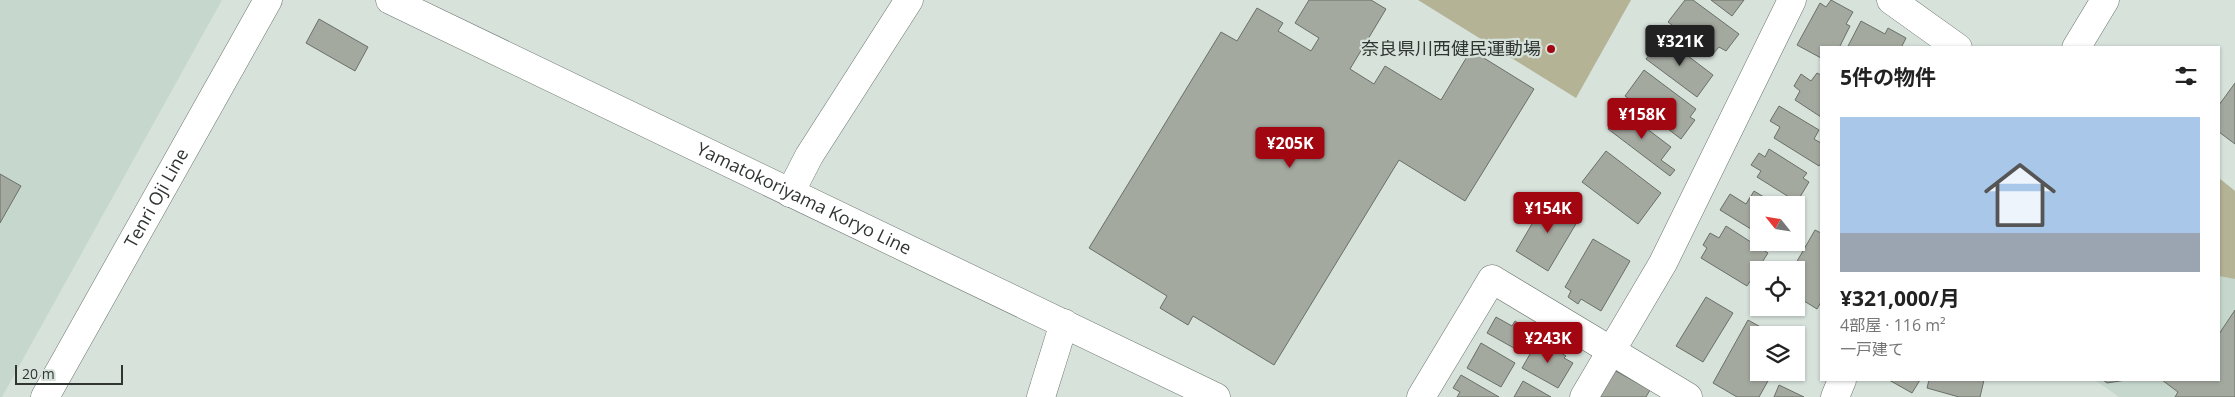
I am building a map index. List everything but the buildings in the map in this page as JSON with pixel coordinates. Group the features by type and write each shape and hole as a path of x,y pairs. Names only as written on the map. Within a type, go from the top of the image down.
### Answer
{"main road":[{"name":"Tenri Oji Line","path":"45,397 268,0"},
{"name":"Yamatokoriyama Koryo Line","path":"390,0 1216,397"},
{"path":"790,193 810,156 909,0"},
{"path":"1584,397 1663,263 1792,0"},
{"path":"1890,0 1955,46"},
{"path":"2077,46 2106,0"},
{"path":"1421,397 1492,279 1688,397"},
{"path":"1041,397 1064,323"},
{"path":"1835,397 1842,381"}],"shaded area":[{"path":"0,0 222,0 2,397 0,397"},
{"path":"2220,276 2235,279 2235,397 2119,397 2096,381 2220,381"}],"green space":[{"name":"奈良県川西健民運動場","path":"1418,0 1631,0 1576,98"},
{"path":"2220,179 2235,191 2235,279 2220,276"}],"place":[{"name":"奈良県川西健民運動場","path":"1551,49"}]}
